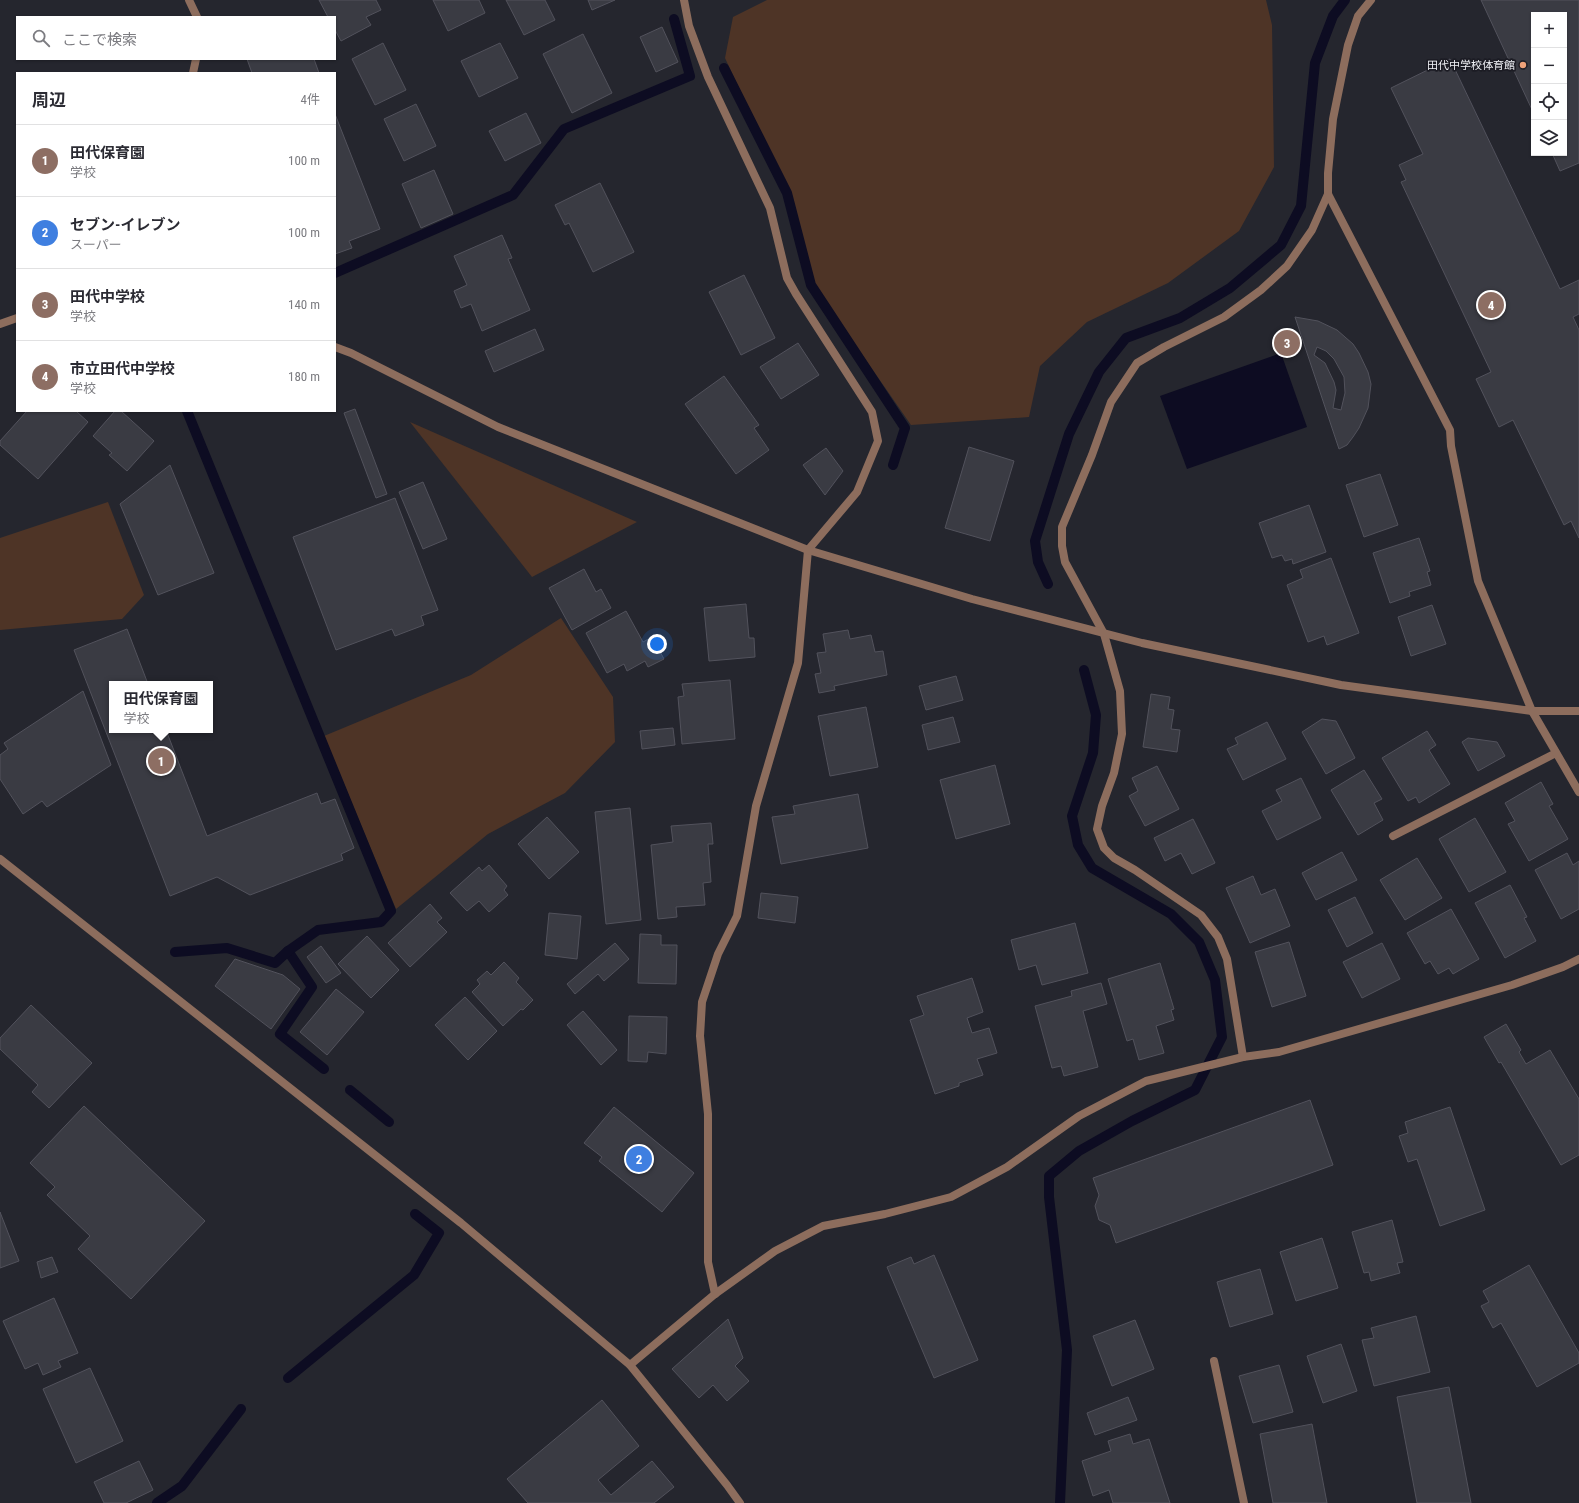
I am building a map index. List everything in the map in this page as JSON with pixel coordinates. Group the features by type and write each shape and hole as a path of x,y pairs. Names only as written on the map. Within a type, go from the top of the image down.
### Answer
{"street":[{"path":"189,0 197,16"},
{"path":"684,0 689,26 708,77 770,208 787,278 872,412 878,441 857,492 808,550 798,663 756,806 737,916 718,954 702,1002 700,1036 708,1114 708,1262 715,1294"},
{"path":"1242,1057 1227,959 1218,937 1200,915 1114,858 1104,848 1097,829 1102,806 1114,773 1122,734 1120,691 1104,634 1065,562 1062,546 1062,527 1092,455 1111,402 1137,363 1164,347 1224,317 1261,290 1287,266 1312,230 1328,194 1328,173 1333,120 1348,45 1358,16 1371,0"},
{"path":"193,72 196,60"},
{"path":"1328,194 1450,430 1478,581 1532,711 1579,792"},
{"path":"0,324 16,318"},
{"path":"336,347 351,353 498,427 808,550 972,599 1150,645 1341,685 1532,711 1579,711"},
{"path":"1393,836 1556,753"},
{"path":"0,859 461,1223 630,1365 723,1479 740,1503"},
{"path":"630,1365 715,1294 775,1251 823,1226 885,1214 951,1197 1007,1167 1079,1116 1146,1081 1242,1057 1279,1052 1512,985 1563,967 1579,959"},
{"path":"1214,1362 1244,1503"}],"shaded area":[{"path":"767,0 1266,0 1272,25 1274,167 1239,231 1168,283 1087,322 1040,366 1029,417 911,425 815,287 790,197 725,58 733,17"},
{"path":"410,422 637,522 532,577"},
{"path":"108,502 144,595 122,619 0,630 0,538"},
{"path":"561,618 613,697 615,742 565,793 488,834 396,909 324,736 471,675"}],"water":[{"path":"1281,353 1307,427 1187,469 1160,396"}],"building":[{"path":"319,0 376,0 381,10 366,17 371,25 341,41 336,32 336,16 327,16"},
{"path":"433,0 479,0 485,13 448,31"},
{"path":"506,0 545,0 555,20 524,35"},
{"path":"588,0 615,0 592,10"},
{"name":"田代中学校体育館","path":"1481,0 1579,0 1579,163 1560,171 1553,156 1567,156 1567,12 1531,12 1531,108"},
{"path":"662,27 678,62 656,72 640,37"},
{"path":"583,34 612,93 572,113 543,54"},
{"path":"383,43 406,90 375,105 352,59"},
{"path":"500,43 518,78 479,97 461,61"},
{"path":"1450,59 1560,289 1579,280 1579,314 1573,317 1579,330 1579,538 1571,521 1564,525 1513,420 1499,427 1476,379 1491,372 1401,182 1406,180 1399,165 1423,154 1391,88"},
{"path":"247,60 314,60 319,72 252,72"},
{"path":"416,104 436,146 404,161 384,119"},
{"path":"526,113 541,143 505,161 489,131"},
{"path":"336,117 380,229 349,241 352,248 336,254"},
{"path":"434,170 453,214 421,228 402,184"},
{"path":"600,183 634,252 593,272 569,223 565,225 555,205"},
{"path":"502,235 512,258 508,259 530,310 482,331 471,304 461,308 454,291 467,285 454,256"},
{"path":"744,275 775,338 741,355 709,292"},
{"path":"1295,317 1318,321 1337,330 1353,344 1368,372 1371,384 1368,408 1353,437 1347,445 1339,449","holes":["1317,347 1326,351 1334,359 1344,377 1345,393 1341,410 1333,408 1336,390 1325,363 1314,355"]},
{"path":"535,329 544,350 494,372 485,351"},
{"path":"798,343 819,375 781,399 760,367"},
{"path":"724,376 759,425 754,428 769,450 736,474 685,404"},
{"path":"355,409 387,494 376,498 344,413"},
{"path":"26,412 77,412 88,422 38,479 0,445 0,441"},
{"path":"114,412 122,412 154,441 127,471 109,455 112,453 93,436"},
{"path":"969,447 1014,461 990,541 945,528"},
{"path":"826,448 843,471 825,495 803,465"},
{"path":"170,465 214,573 158,595 120,504"},
{"path":"1380,474 1398,525 1364,537 1346,485"},
{"path":"423,482 447,539 423,549 399,492"},
{"path":"395,498 438,610 421,616 424,625 395,636 392,629 336,650 293,537"},
{"path":"1309,505 1326,552 1293,564 1292,559 1285,561 1282,555 1272,558 1259,523"},
{"path":"1419,538 1430,571 1427,572 1431,585 1409,592 1410,596 1390,603 1373,553"},
{"path":"1331,558 1359,633 1327,645 1324,636 1308,642 1287,585 1303,578 1300,570"},
{"path":"584,569 596,592 601,589 611,608 572,630 549,588"},
{"path":"746,604 749,638 754,638 755,657 709,661 704,608"},
{"path":"1432,605 1446,644 1411,656 1398,617"},
{"path":"626,611 643,642 652,637 664,659 648,667 645,661 627,671 624,664 607,673 586,633"},
{"path":"127,629 147,681 109,681 109,733 167,733 207,836 317,793 321,804 335,799 354,848 341,854 343,860 250,895 217,877 170,896 74,650"},
{"path":"848,630 850,639 871,635 875,652 883,651 887,675 834,686 835,690 819,693 815,674 821,673 817,653 826,652 823,634"},
{"path":"956,676 963,700 926,710 919,686"},
{"path":"730,680 735,739 682,744 678,697 684,696 682,684"},
{"path":"83,691 111,765 47,807 42,801 23,814 0,779 0,755 8,749 4,743"},
{"path":"1151,694 1170,697 1168,709 1174,710 1171,729 1180,730 1177,752 1143,747"},
{"path":"866,707 878,767 830,776 818,716"},
{"path":"953,717 960,742 928,750 922,725"},
{"path":"1322,719 1336,721 1355,758 1326,774 1302,732"},
{"path":"1267,722 1286,759 1243,780 1227,749 1238,744 1235,738"},
{"path":"673,728 675,745 642,749 640,731"},
{"path":"1427,731 1436,745 1429,750 1450,784 1419,803 1416,797 1408,801 1382,758"},
{"path":"1468,738 1497,742 1505,756 1478,771 1462,742"},
{"path":"995,765 1010,824 956,839 940,780"},
{"path":"1157,766 1179,809 1145,826 1129,796 1138,791 1132,778"},
{"path":"1364,770 1382,799 1374,803 1383,820 1358,835 1331,790"},
{"path":"1301,778 1321,818 1277,840 1262,811 1282,801 1276,790"},
{"path":"1541,782 1553,804 1549,806 1568,839 1529,861 1508,824 1515,821 1505,803"},
{"path":"858,794 868,848 781,864 772,817 795,814 793,806"},
{"path":"630,808 641,920 606,924 595,812"},
{"path":"547,817 579,852 549,879 518,844"},
{"path":"1475,818 1506,872 1469,892 1439,839"},
{"path":"1193,819 1215,863 1192,874 1181,853 1165,861 1154,838"},
{"path":"711,823 713,844 708,844 711,882 703,883 705,905 676,907 677,917 658,919 651,845 673,842 671,826"},
{"path":"1342,852 1357,880 1316,900 1302,873"},
{"path":"1567,853 1573,865 1579,861 1579,909 1561,919 1535,870"},
{"path":"1417,858 1442,898 1405,920 1380,880"},
{"path":"489,865 507,886 504,890 508,895 489,912 479,901 467,911 450,893 479,867 482,871"},
{"path":"1253,876 1261,895 1275,889 1290,926 1250,943 1226,888"},
{"path":"1510,885 1527,917 1524,918 1536,941 1505,958 1475,903"},
{"path":"761,893 798,897 795,923 758,918"},
{"path":"1355,897 1373,933 1347,947 1328,910"},
{"path":"430,904 442,918 437,922 447,932 410,967 388,943"},
{"path":"1451,909 1479,959 1453,974 1449,968 1438,974 1430,961 1425,964 1407,933"},
{"path":"549,913 581,916 577,959 545,955"},
{"path":"1075,923 1088,973 1042,985 1036,965 1019,970 1011,940"},
{"path":"640,934 661,935 661,945 677,945 676,984 638,983"},
{"path":"367,936 399,970 371,998 338,964"},
{"path":"1289,942 1306,996 1272,1007 1255,952"},
{"path":"615,943 629,959 604,981 598,974 575,994 567,984"},
{"path":"1382,943 1400,979 1362,998 1343,962"},
{"path":"321,946 341,973 326,983 307,957"},
{"path":"235,959 283,975 300,989 271,1029 215,986"},
{"path":"504,962 519,978 516,982 533,1000 503,1026 472,992 480,984 477,980 487,971 491,975"},
{"path":"1160,963 1174,1009 1171,1010 1174,1020 1156,1026 1164,1053 1139,1060 1133,1039 1127,1041 1108,979"},
{"path":"972,978 983,1012 967,1018 972,1033 989,1028 997,1053 977,1059 983,1075 959,1083 959,1086 935,1094 910,1020 924,1015 917,996"},
{"path":"1101,983 1107,1004 1083,1011 1098,1067 1064,1076 1061,1066 1052,1068 1035,1006 1072,996 1071,991"},
{"path":"336,989 364,1012 327,1055 300,1032"},
{"path":"465,997 497,1031 468,1060 435,1025"},
{"path":"31,1005 92,1063 49,1108 32,1092 38,1085 0,1049 0,1038"},
{"path":"583,1011 617,1050 601,1065 567,1025"},
{"path":"629,1016 667,1017 666,1054 648,1052 647,1062 628,1061"},
{"path":"1506,1024 1521,1050 1519,1052 1526,1064 1550,1050 1579,1099 1579,1155 1561,1165 1501,1062 1499,1063 1484,1037"},
{"path":"1310,1100 1333,1165 1116,1243 1110,1225 1099,1220 1095,1206 1099,1195 1093,1178"},
{"path":"84,1106 205,1221 131,1299 78,1249 90,1236 47,1195 55,1187 30,1163"},
{"path":"614,1107 694,1173 662,1212 599,1161 602,1157 584,1143"},
{"path":"1450,1107 1485,1210 1440,1226 1417,1159 1408,1162 1399,1136 1408,1133 1405,1122"},
{"path":"0,1212 19,1261 0,1268"},
{"path":"1392,1220 1403,1262 1397,1263 1400,1273 1371,1281 1369,1272 1364,1273 1352,1232"},
{"path":"1322,1238 1338,1288 1296,1301 1280,1252"},
{"path":"934,1255 978,1360 934,1378 887,1267 911,1257 914,1264"},
{"path":"52,1257 58,1272 41,1278 37,1262"},
{"path":"1529,1265 1579,1353 1579,1363 1537,1387 1501,1323 1493,1328 1481,1306 1489,1302 1483,1291"},
{"path":"1260,1269 1273,1314 1230,1327 1217,1282"},
{"path":"54,1298 78,1353 58,1361 61,1367 43,1375 38,1363 25,1369 3,1321"},
{"path":"1416,1316 1430,1372 1374,1386 1362,1340 1374,1338 1371,1328"},
{"path":"728,1319 743,1358 735,1366 749,1381 727,1401 713,1385 699,1398 672,1369"},
{"path":"1135,1320 1154,1369 1112,1386 1093,1336"},
{"path":"1341,1344 1357,1391 1323,1403 1307,1356"},
{"path":"1279,1365 1293,1412 1253,1423 1239,1376"},
{"path":"90,1368 123,1441 76,1463 43,1389"},
{"path":"1449,1387 1471,1503 1417,1503 1397,1397"},
{"path":"1128,1397 1137,1420 1095,1435 1087,1413"},
{"path":"602,1400 639,1446 598,1480 611,1495 652,1461 674,1487 654,1503 528,1503 507,1479"},
{"path":"1312,1424 1327,1503 1273,1503 1260,1434"},
{"path":"1130,1434 1133,1444 1149,1439 1170,1503 1113,1503 1109,1490 1093,1496 1082,1461 1111,1451 1108,1441"},
{"path":"139,1461 153,1490 126,1503 104,1503 94,1482"}],"waterway":[{"path":"1048,584 1038,562 1035,541 1069,434 1099,372 1126,338 1180,318 1230,288 1281,245 1301,206 1315,63 1333,16 1345,0"},
{"path":"336,273 513,195 564,129 690,76 674,19"},
{"path":"724,68 787,193 811,285 905,428 893,465"},
{"path":"175,952 227,948 275,963 288,951 318,930 381,922 391,911 187,412"},
{"path":"1060,1503 1067,1350 1049,1197 1049,1176 1079,1151 1132,1121 1195,1090 1222,1037 1215,980 1199,942 1171,914 1092,868 1078,845 1072,816 1093,753 1096,715 1084,670"},
{"path":"288,951 312,987 280,1034 324,1069"},
{"path":"350,1090 389,1122"},
{"path":"288,1378 414,1275 439,1233 415,1214"},
{"path":"157,1503 182,1486 241,1409"}],"place":[{"name":"田代中学校体育館","path":"1523,65"},
{"name":"市立田代中学校","path":"1491,305"},
{"name":"田代中学校","path":"1287,343"},
{"name":"田代保育園","path":"161,761"},
{"name":"セブン-イレブン","path":"639,1159"}]}
